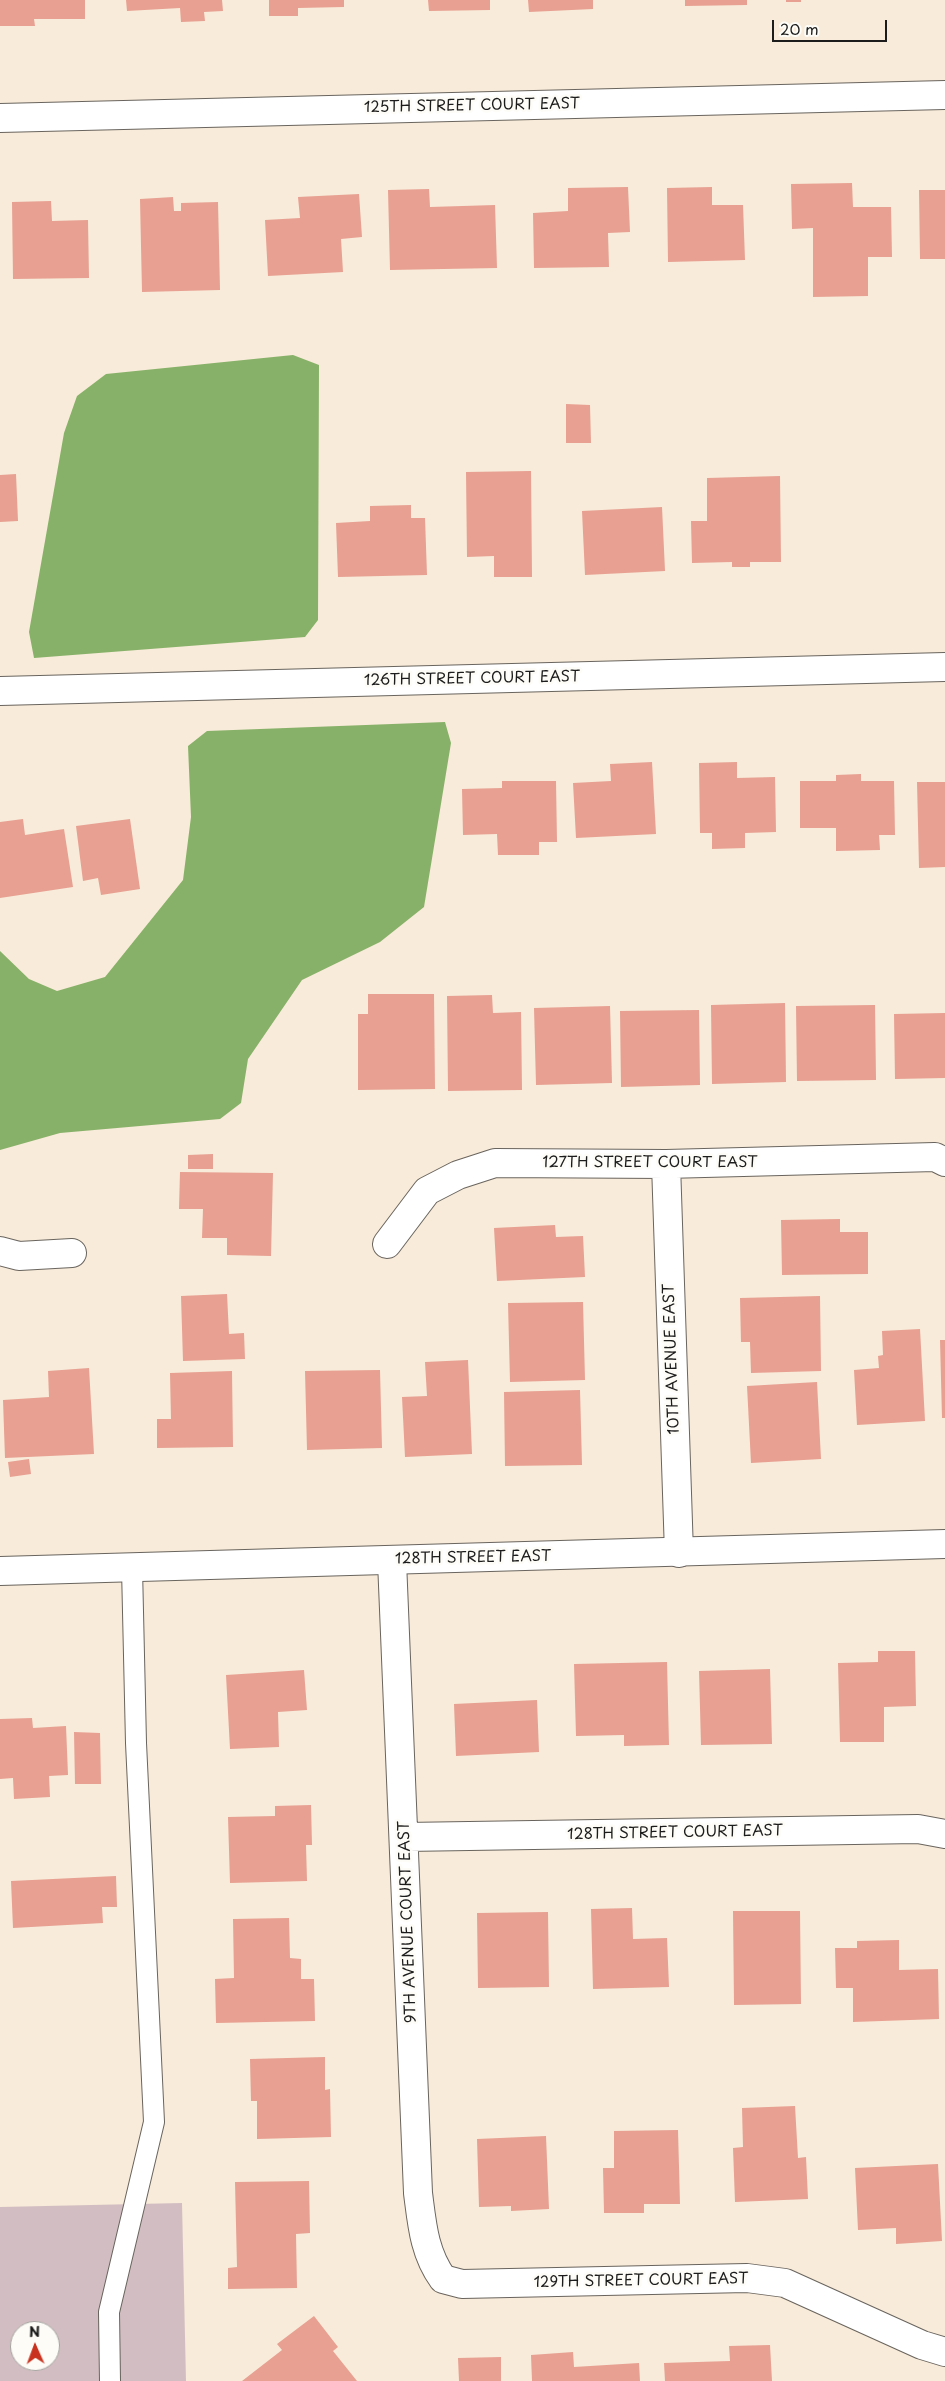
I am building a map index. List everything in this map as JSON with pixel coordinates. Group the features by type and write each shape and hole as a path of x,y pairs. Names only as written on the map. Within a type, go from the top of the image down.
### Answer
{"street":[{"name":"125TH STREET COURT EAST","path":"0,118 945,95"},
{"name":"126TH STREET COURT EAST","path":"0,691 945,667"},
{"name":"127TH STREET COURT EAST","path":"387,1244 427,1191 458,1175 495,1163 666,1164 935,1158 945,1162"},
{"name":"10TH AVENUE EAST","path":"666,1164 679,1553"},
{"path":"0,1251 19,1256 72,1253"},
{"name":"128TH STREET EAST","path":"0,1571 945,1544"},
{"name":"9TH AVENUE COURT EAST","path":"392,1560 405,1837 418,2193 426,2246 434,2267 443,2279"},
{"name":"128TH STREET COURT EAST","path":"405,1837 918,1829 945,1834"},
{"name":"129TH STREET COURT EAST","path":"443,2279 462,2284 756,2279 784,2284 922,2346 945,2352"}],"lane":[{"path":"110,2381 109,2312 154,2122 136,1744 132,1568"}],"shaded area":[{"path":"182,2203 186,2381 0,2381 0,2207"}],"green space":[{"path":"293,355 319,365 318,620 305,637 34,658 29,632 64,433 77,396 106,374"},
{"path":"445,722 451,743 424,907 380,942 302,980 248,1059 241,1103 220,1119 60,1133 0,1150 0,951 29,979 57,991 105,977 183,880 191,817 188,746 207,731"}],"building":[{"path":"0,0 85,0 85,19 34,19 35,26 0,26"},
{"path":"126,0 222,0 223,11 204,12 205,21 181,22 180,8 127,11"},
{"path":"269,0 344,0 344,7 298,8 298,16 269,16"},
{"path":"428,0 490,0 490,10 429,11"},
{"path":"528,0 593,0 593,9 529,12"},
{"path":"685,0 747,0 747,5 685,6"},
{"path":"786,0 801,0 801,2 786,2"},
{"path":"852,183 853,207 891,207 892,257 868,257 868,296 813,297 813,228 792,229 791,184"},
{"path":"628,187 630,232 608,233 609,267 534,268 533,213 568,211 568,188"},
{"path":"712,187 712,205 743,205 745,260 668,262 667,188"},
{"path":"429,189 430,207 495,205 497,268 390,270 388,190"},
{"path":"919,190 945,190 945,259 920,259"},
{"path":"359,194 362,237 341,239 343,272 268,276 265,220 300,218 298,197"},
{"path":"173,197 174,211 181,211 181,203 218,202 220,290 142,292 140,199"},
{"path":"51,201 52,221 88,220 89,278 13,279 12,202"},
{"path":"566,404 590,405 591,443 566,443"},
{"path":"531,471 532,577 494,577 494,556 467,557 466,472"},
{"path":"16,474 18,521 0,522 0,475"},
{"path":"780,476 781,562 750,562 750,567 732,567 732,562 692,563 691,521 707,521 707,478"},
{"path":"411,505 411,518 425,518 427,575 338,577 336,523 370,521 370,506"},
{"path":"662,507 665,571 585,575 582,511"},
{"path":"652,762 656,834 576,838 573,783 611,781 610,764"},
{"path":"737,762 737,778 775,777 776,832 745,833 745,848 712,849 712,833 700,833 699,763"},
{"path":"861,774 861,781 894,781 895,835 879,835 880,850 836,851 836,828 800,828 800,781 836,781 836,775"},
{"path":"502,781 556,781 557,842 539,842 539,855 498,855 497,834 463,835 462,789 502,788"},
{"path":"917,782 945,782 945,867 919,868"},
{"path":"23,819 25,835 64,829 73,887 0,898 0,822"},
{"path":"130,819 140,889 101,895 98,878 83,881 76,826"},
{"path":"368,994 434,994 435,1089 358,1090 358,1014 368,1014"},
{"path":"492,995 493,1013 521,1012 522,1090 448,1091 447,996"},
{"path":"785,1003 786,1082 712,1084 711,1005"},
{"path":"875,1005 876,1080 797,1081 796,1006"},
{"path":"610,1006 612,1083 536,1085 534,1008"},
{"path":"699,1010 700,1085 621,1087 620,1011"},
{"path":"945,1013 945,1078 895,1079 894,1014"},
{"path":"213,1154 213,1169 188,1169 188,1155"},
{"path":"180,1172 273,1173 271,1256 227,1255 227,1238 202,1238 203,1209 179,1209"},
{"path":"840,1219 840,1232 868,1232 868,1274 782,1275 781,1220"},
{"path":"555,1225 556,1237 583,1236 585,1277 497,1281 494,1228"},
{"path":"227,1294 229,1334 244,1333 245,1359 183,1361 181,1296"},
{"path":"820,1296 821,1371 751,1373 750,1342 741,1342 740,1298"},
{"path":"583,1302 585,1380 510,1382 508,1303"},
{"path":"920,1329 925,1421 857,1425 854,1370 879,1368 878,1356 883,1355 882,1331"},
{"path":"940,1340 945,1340 945,1418 942,1418"},
{"path":"468,1360 472,1454 405,1457 402,1397 427,1396 425,1362"},
{"path":"89,1368 94,1454 5,1458 3,1400 49,1397 48,1371"},
{"path":"380,1370 382,1448 307,1450 305,1371"},
{"path":"232,1371 233,1447 157,1448 157,1419 171,1419 170,1373"},
{"path":"817,1382 821,1459 751,1463 747,1386"},
{"path":"580,1390 582,1465 505,1466 504,1392"},
{"path":"29,1459 31,1474 10,1477 8,1462"},
{"path":"878,1651 915,1651 916,1706 884,1707 884,1742 840,1742 838,1663 878,1662"},
{"path":"667,1662 669,1745 624,1746 624,1735 576,1736 574,1664"},
{"path":"770,1669 772,1744 701,1745 699,1671"},
{"path":"304,1670 307,1710 278,1712 279,1747 230,1749 226,1675"},
{"path":"537,1700 539,1752 456,1756 454,1704"},
{"path":"32,1718 33,1728 66,1726 68,1775 49,1776 50,1797 14,1799 13,1778 0,1779 0,1719"},
{"path":"74,1732 100,1733 101,1784 75,1784"},
{"path":"311,1805 312,1845 306,1845 307,1881 230,1883 228,1817 275,1816 275,1806"},
{"path":"116,1876 117,1907 102,1907 103,1923 13,1928 11,1881"},
{"path":"632,1908 633,1939 667,1938 669,1987 593,1989 591,1909"},
{"path":"733,1911 800,1911 801,2004 734,2005"},
{"path":"548,1912 549,1987 478,1988 477,1913"},
{"path":"289,1918 290,1958 301,1959 301,1979 314,1979 315,2021 216,2023 215,1979 234,1978 233,1919"},
{"path":"899,1940 899,1970 938,1969 939,2019 853,2022 853,1988 836,1988 835,1948 857,1948 857,1941"},
{"path":"325,2057 325,2090 330,2089 331,2137 257,2139 257,2101 251,2101 250,2059"},
{"path":"795,2106 798,2158 806,2157 808,2199 735,2202 733,2148 743,2147 742,2108"},
{"path":"678,2130 680,2204 644,2204 644,2213 604,2213 603,2168 614,2168 614,2131"},
{"path":"546,2136 549,2209 511,2211 511,2206 479,2207 477,2139"},
{"path":"938,2164 942,2241 896,2244 896,2228 858,2230 855,2168"},
{"path":"309,2181 310,2233 296,2234 297,2288 228,2289 228,2268 237,2267 235,2182"},
{"path":"314,2316 338,2347 333,2351 357,2381 242,2381 282,2350 277,2344"},
{"path":"770,2345 772,2381 665,2381 664,2363 730,2361 729,2346"},
{"path":"573,2352 574,2367 639,2363 640,2381 532,2381 531,2355"},
{"path":"501,2357 501,2381 459,2381 458,2358"}]}
